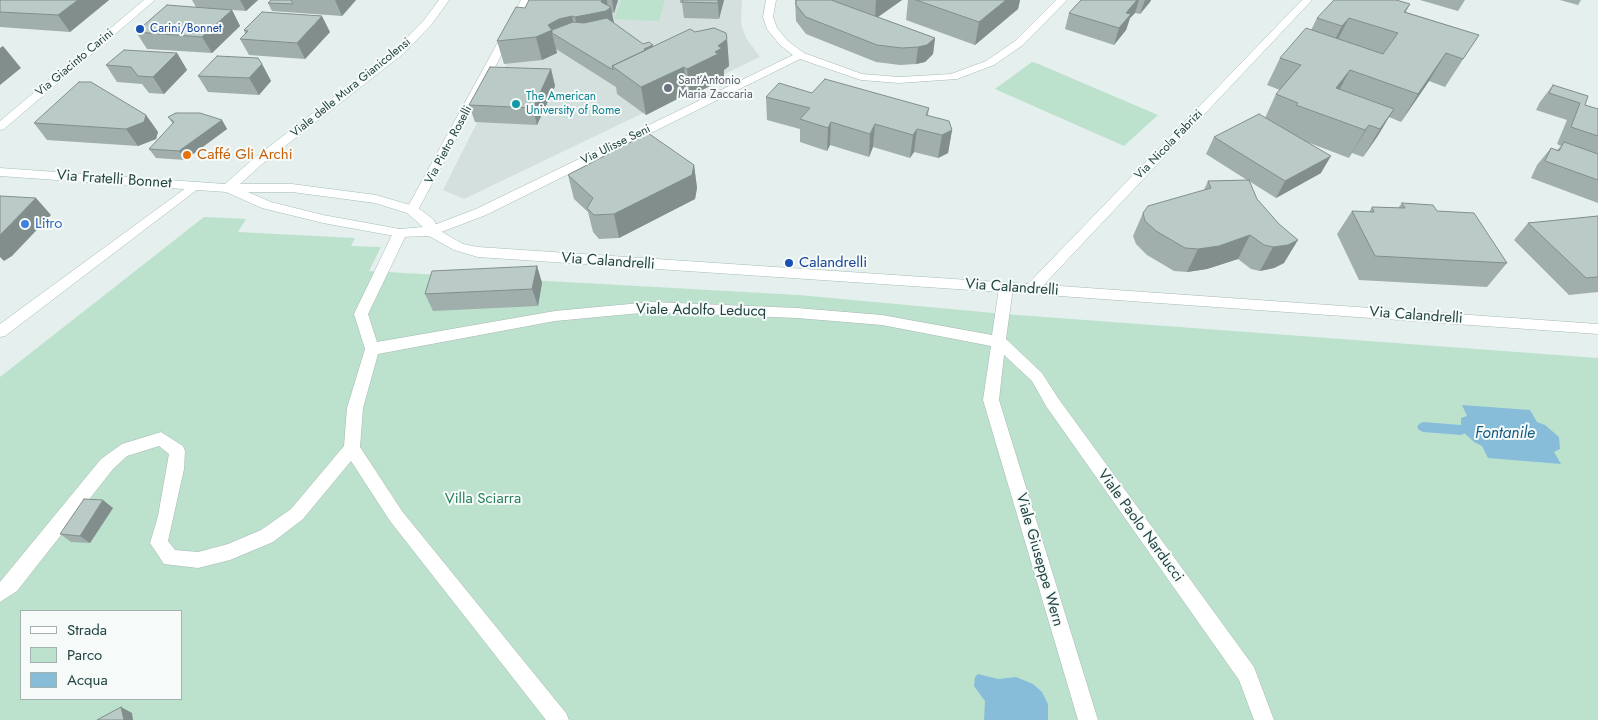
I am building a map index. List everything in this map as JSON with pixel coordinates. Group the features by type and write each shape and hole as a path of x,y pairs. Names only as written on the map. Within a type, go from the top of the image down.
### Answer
{"street":[{"name":"Via Giacinto Carini","path":"0,127 150,0"},
{"name":"Viale delle Mura Gianicolensi","path":"228,188 257,162 399,52 424,27 444,0"},
{"name":"Via Pietro Roselli","path":"412,210 526,0"},
{"path":"771,0 768,16 772,29 784,43 800,55 861,77 899,80 953,77 978,68 1004,55 1062,0"},
{"name":"Via Nicola Fabrizi","path":"1031,289 1307,0"},
{"name":"Via Ulisse Seni","path":"431,231 480,212 800,55"},
{"name":"Via Fratelli Bonnet","path":"0,172 228,188"},
{"path":"0,332 194,186"},
{"name":"Via Calandrelli","path":"228,188 316,190 376,199 412,210 429,223 431,231 459,247 504,255 1031,289 1598,329"},
{"path":"228,188 277,208 400,233 431,231"},
{"path":"400,233 361,314 372,349 355,408 352,448 366,473 396,516 559,720"},
{"path":"1000,342 1006,288"},
{"name":"Viale Adolfo Leducq","path":"372,349 555,316 651,307 882,320 1000,342"},
{"name":"Viale Giuseppe Wern","path":"1000,342 991,400 1088,720"},
{"name":"Viale Paolo Narducci","path":"1000,342 1037,377 1052,402 1247,674 1264,720"},
{"path":"0,593 11,585 107,464 122,452 161,439 177,451 171,497 159,543 170,558 198,560 230,552 274,531 297,514 352,448"}],"shaded area":[{"path":"539,0 742,0 741,24 746,38 760,57 464,199 443,190"}],"green space":[{"path":"621,0 665,0 659,21 614,19"},
{"path":"1032,62 1158,115 1124,146 995,89"},
{"name":"Villa Sciarra","path":"204,217 246,219 238,232 355,238 351,246 381,247 369,271 799,295 1004,314 1598,358 1598,720 0,720 0,377"}],"water":[{"name":"Fontanile","path":"1462,405 1530,410 1537,422 1545,425 1559,437 1560,449 1554,452 1561,464 1488,458 1482,446 1474,442 1461,430 1461,418 1467,416"},
{"path":"978,674 998,679 1016,677 1033,684 1042,692 1048,704 1048,720 984,720 985,701 974,686 975,677"}],"building":[{"path":"0,0 78,0 58,15 0,12"},
{"path":"271,0 291,0 293,4 268,3"},
{"path":"529,0 602,0 601,2 611,7 606,11 559,19 548,25 552,30 536,37 497,41 516,7 525,8"},
{"path":"683,0 718,0 718,3 682,2"},
{"path":"796,0 831,0 935,38 927,45 918,47 902,48 877,45 806,17 796,5"},
{"path":"916,0 1006,0 979,22"},
{"path":"1081,0 1137,0 1126,13 1131,14 1119,28 1069,13"},
{"path":"1334,0 1396,0 1410,4 1404,12 1479,35 1463,59 1446,53 1418,94 1350,70 1336,88 1394,109 1380,129 1369,125 1365,130 1296,105 1298,103 1276,94 1301,65 1280,58 1306,28 1383,54 1398,33 1349,18 1342,26 1317,18"},
{"path":"167,5 232,10 202,37 136,32"},
{"path":"262,12 322,16 297,43 240,39 248,31 244,30"},
{"path":"607,18 643,44 649,42 653,45 612,66 613,70 552,33 552,30 573,22 584,23"},
{"path":"714,28 726,33 727,39 718,46 722,48 715,52 718,54 687,69 684,67 641,87 612,66 690,29 695,32"},
{"path":"124,50 177,53 153,77 138,76 131,67 106,65"},
{"path":"217,56 258,58 262,64 249,78 198,76"},
{"path":"490,67 551,69 533,108 469,105"},
{"path":"825,79 929,108 926,115 949,121 952,130 942,135 917,129 913,135 875,124 870,134 831,122 828,128 800,119 810,108 766,97 779,83 812,93"},
{"path":"79,82 91,82 146,115 144,122 126,129 34,123"},
{"path":"1553,85 1588,96 1585,105 1598,109 1598,136 1571,127 1580,103 1549,93"},
{"path":"176,113 200,113 222,120 179,151 149,149 174,122 168,117"},
{"path":"1259,114 1331,156 1285,181 1214,137"},
{"path":"648,133 694,165 692,175 614,214 594,215 587,208 593,198 568,175"},
{"path":"1564,142 1598,154 1598,180 1545,161 1551,148 1559,151"},
{"path":"1249,180 1257,199 1279,224 1298,240 1288,245 1273,247 1264,245 1250,235 1219,246 1198,249 1185,248 1156,231 1145,221 1143,213 1148,206 1211,188 1208,181"},
{"path":"0,196 36,198 0,235"},
{"path":"1402,203 1433,205 1437,211 1474,213 1507,263 1375,256 1352,211 1374,212 1372,207 1405,208"},
{"path":"1598,216 1598,277 1586,278 1528,223"},
{"path":"537,266 532,289 425,294 432,271"},
{"path":"84,499 103,500 80,536 60,534"},
{"path":"121,707 124,720 97,720"}],"waterway":[{"path":"1423,427 1461,430"}],"place":[{"name":"Carini/Bonnet","path":"140,29"},
{"name":"Sant’Antonio Maria Zaccaria","path":"668,88"},
{"name":"The American University of Rome","path":"516,104"},
{"name":"Caffé Gli Archi","path":"187,155"},
{"name":"Litro","path":"25,224"},
{"name":"Calandrelli","path":"789,263"}]}
